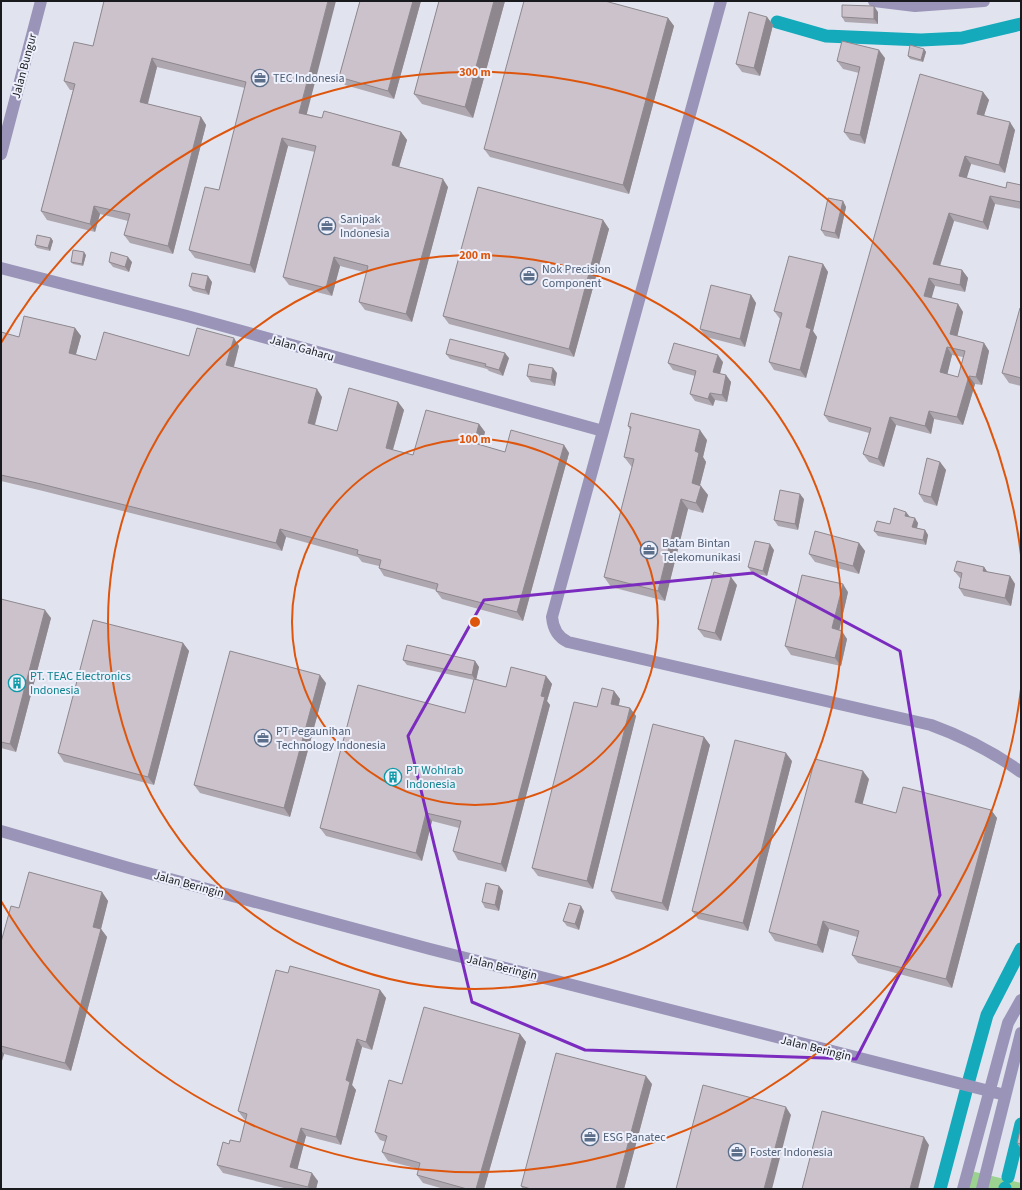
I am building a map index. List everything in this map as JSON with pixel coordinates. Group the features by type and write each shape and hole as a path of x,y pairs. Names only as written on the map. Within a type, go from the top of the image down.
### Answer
{"street":[{"name":"Jalan Bungur","path":"1,154 41,1"},
{"path":"721,1 602,431 552,617 552,625 561,639 568,642 931,726 954,734 984,748 1021,772"},
{"path":"874,1 915,6 984,1"},
{"name":"Jalan Gaharu","path":"1,268 187,316 602,431"},
{"name":"Jalan Beringin","path":"1,832 430,949 1005,1095"},
{"path":"963,1189 1008,1023 1021,1000"},
{"path":"982,1189 1021,1033"}],"highlighted area":[{"path":"753,573 900,651 940,895 856,1059 585,1050 472,1002 408,736 484,600"}],"green space":[{"path":"971,1171 1021,1183 1021,1189 966,1189"}],"building":[{"path":"104,1 328,1 299,113 322,118 324,111 401,132 392,165 443,179 406,314 359,302 368,266 334,257 326,288 283,277 316,146 282,138 250,265 189,250 205,187 219,190 246,82 152,58 140,102 201,117 168,246 124,235 130,214 94,206 90,224 41,211 75,84 64,81 74,42 93,46"},
{"path":"360,1 413,1 388,91 339,77"},
{"path":"439,1 494,1 465,107 414,94"},
{"path":"524,1 605,1 668,18 623,185 484,149"},
{"path":"842,5 874,6 874,19 842,17"},
{"path":"749,12 767,17 754,68 736,64"},
{"path":"842,41 879,50 860,135 844,132 860,67 837,61"},
{"path":"910,45 924,49 921,60 908,56"},
{"path":"920,74 983,92 977,114 1010,122 999,165 965,156 959,176 1006,188 1007,182 1021,185 1021,202 990,196 983,222 949,213 933,264 962,270 960,285 929,278 924,296 958,304 950,334 984,343 976,377 969,376 957,417 929,411 925,426 890,417 878,459 863,454 871,428 824,415","holes":["947,347 965,351 958,377 940,372"]},
{"name":"Nok Precision Component","path":"478,187 603,220 569,349 443,316"},
{"path":"828,198 843,201 835,233 821,230"},
{"path":"37,235 51,238 48,248 35,245"},
{"path":"73,250 84,252 82,264 71,262"},
{"path":"111,252 128,257 125,267 109,262"},
{"path":"789,256 823,264 806,327 811,329 800,370 769,362 782,313 774,311"},
{"path":"192,273 208,276 205,290 189,286"},
{"path":"711,285 751,295 740,339 700,329"},
{"path":"1021,308 1021,378 1002,373"},
{"path":"24,316 75,328 69,353 96,360 104,332 189,356 197,328 234,338 226,365 317,389 308,423 337,431 349,388 398,402 386,448 413,455 426,410 479,424 474,443 505,452 511,430 564,445 517,612 436,591 438,584 379,568 381,560 357,554 358,550 280,529 276,543 1,475 1,332 19,337"},
{"path":"450,339 505,353 499,370 485,366 486,364 446,354"},
{"path":"674,343 718,355 713,372 726,375 722,395 710,393 708,399 690,394 696,371 668,363"},
{"path":"529,364 553,368 551,380 527,376"},
{"path":"631,413 700,430 695,451 699,453 692,483 701,486 696,503 681,499 658,591 604,577 634,459 624,457 631,427 628,426"},
{"path":"927,458 940,462 931,497 919,494"},
{"path":"780,490 800,494 795,524 774,520"},
{"path":"894,508 906,512 905,516 915,518 912,527 925,530 923,540 874,531 877,521 890,524"},
{"path":"815,531 859,543 853,566 809,554"},
{"path":"755,541 770,544 763,571 748,567"},
{"path":"957,561 984,567 983,571 1010,576 1005,598 959,588 962,573 954,571"},
{"path":"714,572 731,577 715,633 698,629"},
{"path":"802,575 843,584 832,628 842,631 835,658 785,646"},
{"name":"PT. TEAC Electronics Indonesia","path":"1,599 45,610 10,744 1,742"},
{"path":"93,620 183,643 148,777 58,753"},
{"path":"407,645 475,661 472,675 403,660"},
{"name":"PT Pegaunihan Technology Indonesia","path":"230,651 320,675 284,808 194,785"},
{"path":"511,667 546,676 541,696 545,697 501,864 453,851 461,821 426,813 416,853 320,828 358,685 465,713 474,679 506,687"},
{"path":"602,688 614,691 611,704 630,708 587,881 532,868 574,702 597,707"},
{"path":"653,724 704,737 662,903 611,891"},
{"path":"735,740 786,753 743,923 692,911"},
{"path":"815,759 863,771 855,802 896,813 903,787 991,810 946,979 852,955 859,931 823,921 817,945 769,932"},
{"path":"29,872 102,892 93,927 101,929 65,1063 1,1046 1,942 11,906 19,908"},
{"path":"486,883 499,886 495,905 482,902"},
{"path":"569,903 581,906 575,924 563,921"},
{"path":"290,966 380,990 366,1042 357,1039 346,1080 350,1082 336,1137 301,1128 290,1167 312,1173 308,1187 217,1165 223,1142 229,1144 230,1140 240,1142 247,1114 238,1111 276,970 288,973"},
{"path":"424,1007 520,1034 476,1189 467,1189 417,1175 420,1163 382,1152 387,1136 375,1132 389,1080 402,1084"},
{"name":"ESG Panatec","path":"556,1053 646,1076 616,1189 531,1189 521,1186"},
{"name":"Foster Indonesia","path":"703,1085 786,1107 764,1189 676,1189"},
{"path":"822,1111 924,1137 910,1189 802,1189"},
{"path":"1021,1126 1021,1144 1017,1143"}],"waterway":[{"path":"777,22 826,36 921,40 962,38 1021,24"},
{"path":"969,1080 987,1015 1021,949"},
{"path":"940,1189 966,1091"},
{"path":"1008,1177 1021,1124"}],"place":[{"name":"TEC Indonesia","path":"260,78"},
{"name":"Sanipak Indonesia","path":"327,226"},
{"name":"Nok Precision Component","path":"529,276"},
{"name":"Batam Bintan Telekomunikasi","path":"649,550"},
{"name":"PT. TEAC Electronics Indonesia","path":"17,683"},
{"name":"PT Pegaunihan Technology Indonesia","path":"263,738"},
{"name":"PT Wohlrab Indonesia","path":"393,777"},
{"name":"ESG Panatec","path":"590,1137"},
{"name":"Foster Indonesia","path":"737,1152"}]}
